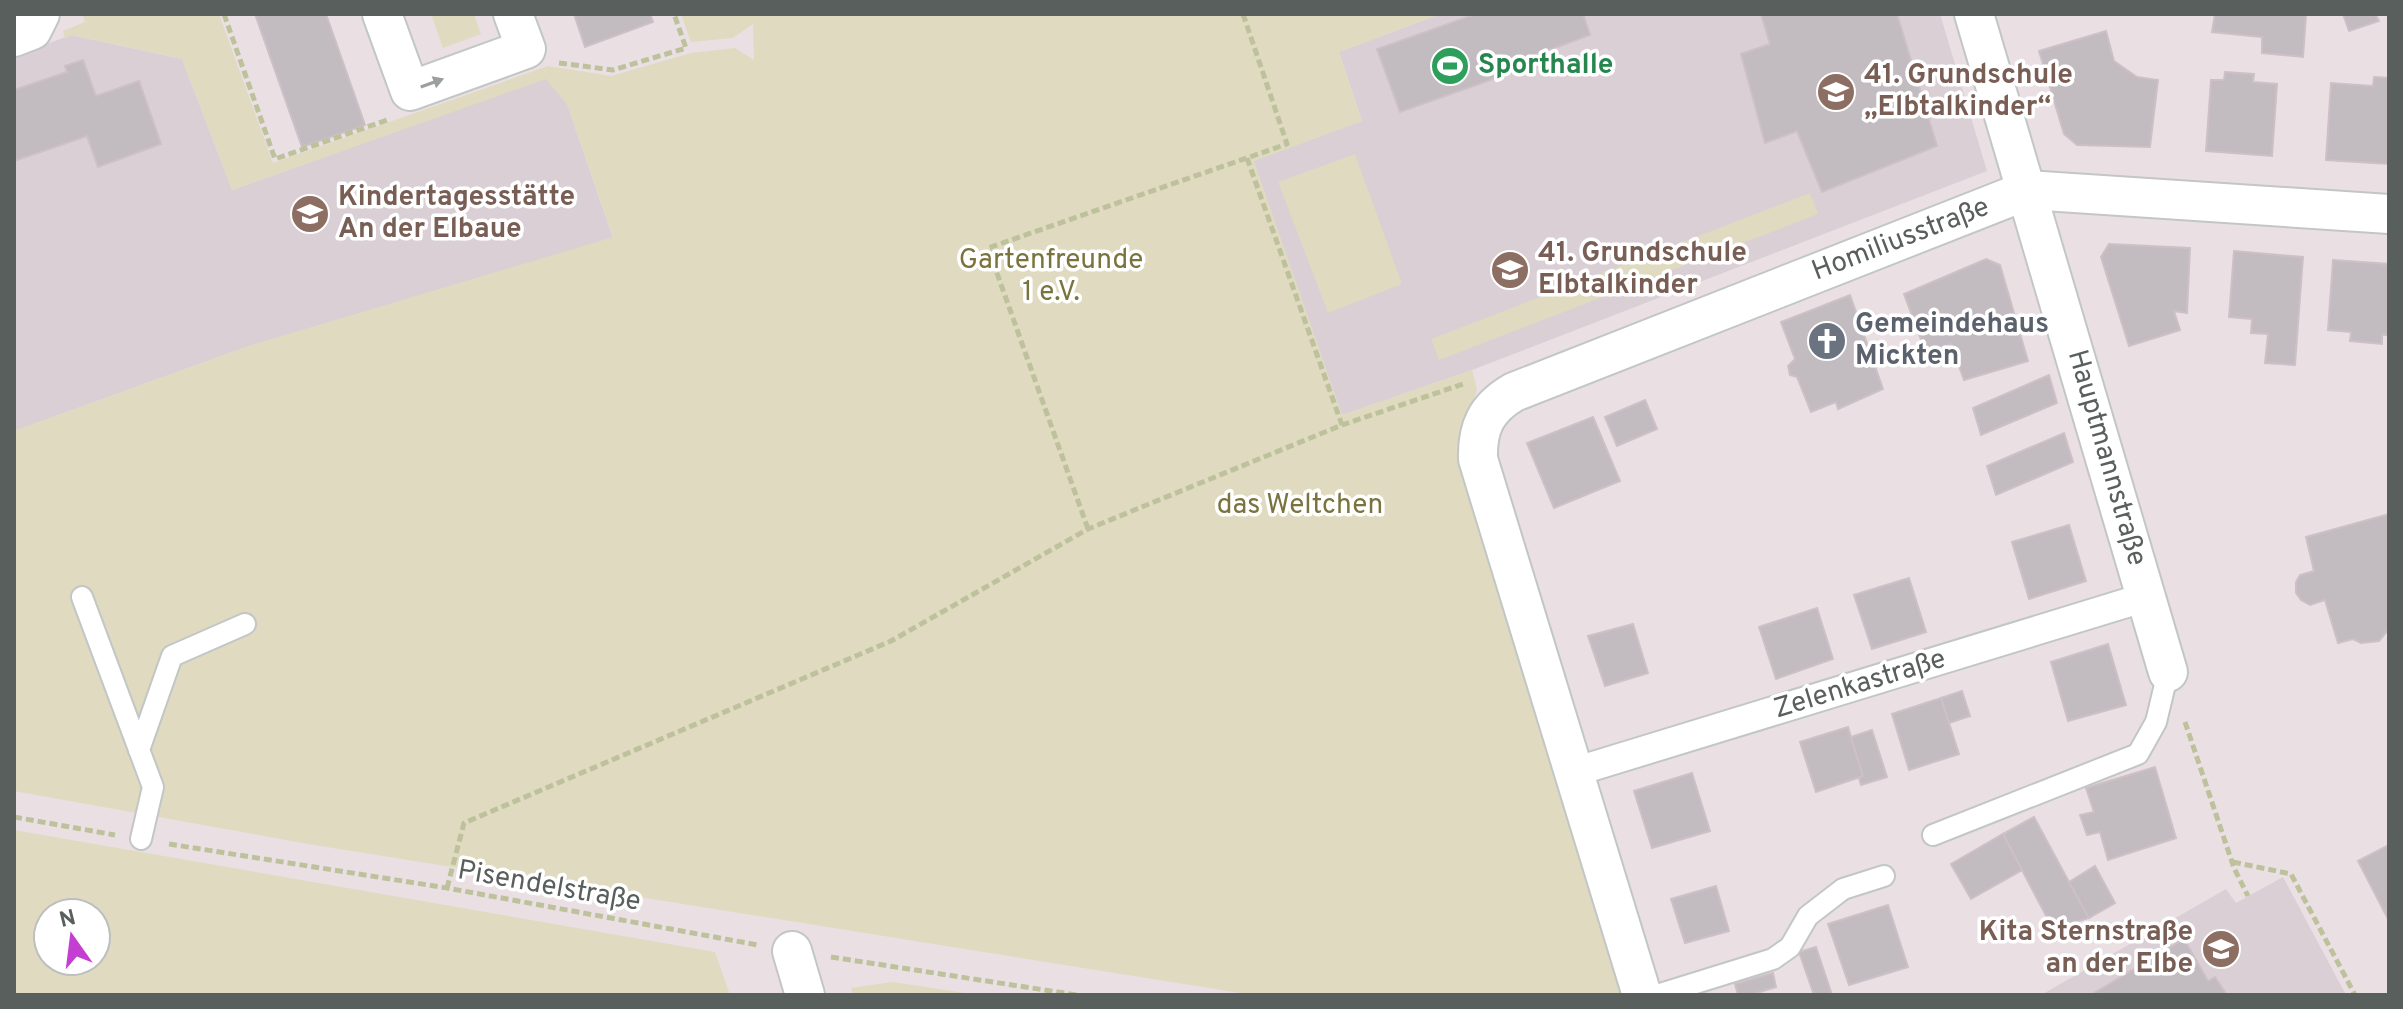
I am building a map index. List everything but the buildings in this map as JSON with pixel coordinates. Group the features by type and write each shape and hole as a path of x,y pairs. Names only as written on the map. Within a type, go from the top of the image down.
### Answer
{"street":[{"path":"14,37 32,30 40,14"},
{"path":"382,14 410,91 526,49 513,14"},
{"name":"Hauptmannstraße","path":"1974,14 2168,672"},
{"name":"Homiliusstraße","path":"1500,400 2028,190 2389,214"},
{"path":"1500,400 1488,411 1481,426 1477,442 1478,459 1642,995"},
{"name":"Zelenkastraße","path":"1574,772 2146,597"},
{"path":"792,951 805,995"}],"lane":[{"path":"82,597 153,787 141,839"},
{"path":"139,750 172,656 245,624"},
{"path":"1933,835 2138,754 2156,722 2168,672"},
{"path":"1657,995 1773,959 1790,947 1808,916 1843,889 1884,876"}],"path":[{"path":"224,14 275,159 400,115 410,91"},
{"path":"526,49 549,62 613,70 686,48 674,14"},
{"path":"1088,529 988,248 1287,144 1243,14"},
{"path":"1247,158 1342,425"},
{"path":"447,888 464,823 891,641 1088,529 1342,425 1490,375 1500,400"},
{"path":"2168,672 2232,862 2248,896"},
{"name":"Pisendelstraße","path":"14,817 447,888 792,951 1077,995"},
{"path":"2232,862 2291,874 2355,995"}],"shaded area":[{"name":"41. Grundschule Elbtalkinder","path":"1440,14 1940,14 1987,171 1472,370 1342,415 1253,161 1362,121 1339,52"},
{"name":"Kindertagesstätte An der Elbaue","path":"71,35 182,59 232,190 546,78 567,104 613,238 246,347 14,431 14,56"},
{"name":"Kita Sternstraße an der Elbe","path":"2283,877 2346,995 2041,995 2226,889 2236,903"}],"green space":[{"path":"219,14 273,163 548,66 611,76 691,53 735,48 754,60 753,24 733,38 691,42 681,14 1440,14 1339,52 1362,121 1254,161 1342,415 1472,370 1477,389 1472,407 1625,995 1253,995 314,845 14,791 14,431 246,347 613,237 567,104 546,79 232,190 182,59 72,35 65,38 63,31 85,22 83,16"},
{"path":"431,14 474,14 481,34 443,48"},
{"path":"1355,154 1402,284 1328,313 1278,182"},
{"path":"1810,193 1818,214 1439,360 1431,339"},
{"path":"14,830 715,952 730,995 14,995"},
{"path":"893,982 978,995 853,995 851,988"}],"place":[{"name":"Sporthalle","path":"1450,66"},
{"name":"41. Grundschule „Elbtalkinder“","path":"1836,92"},
{"name":"Kindertagesstätte An der Elbaue","path":"310,214"},
{"name":"41. Grundschule Elbtalkinder","path":"1510,270"},
{"name":"Gemeindehaus Mickten","path":"1827,341"},
{"name":"Kita Sternstraße an der Elbe","path":"2221,949"}],"park label":[{"name":"Gartenfreunde 1 e.V.","path":"1051,277"},
{"name":"das Weltchen","path":"1300,506"}]}
